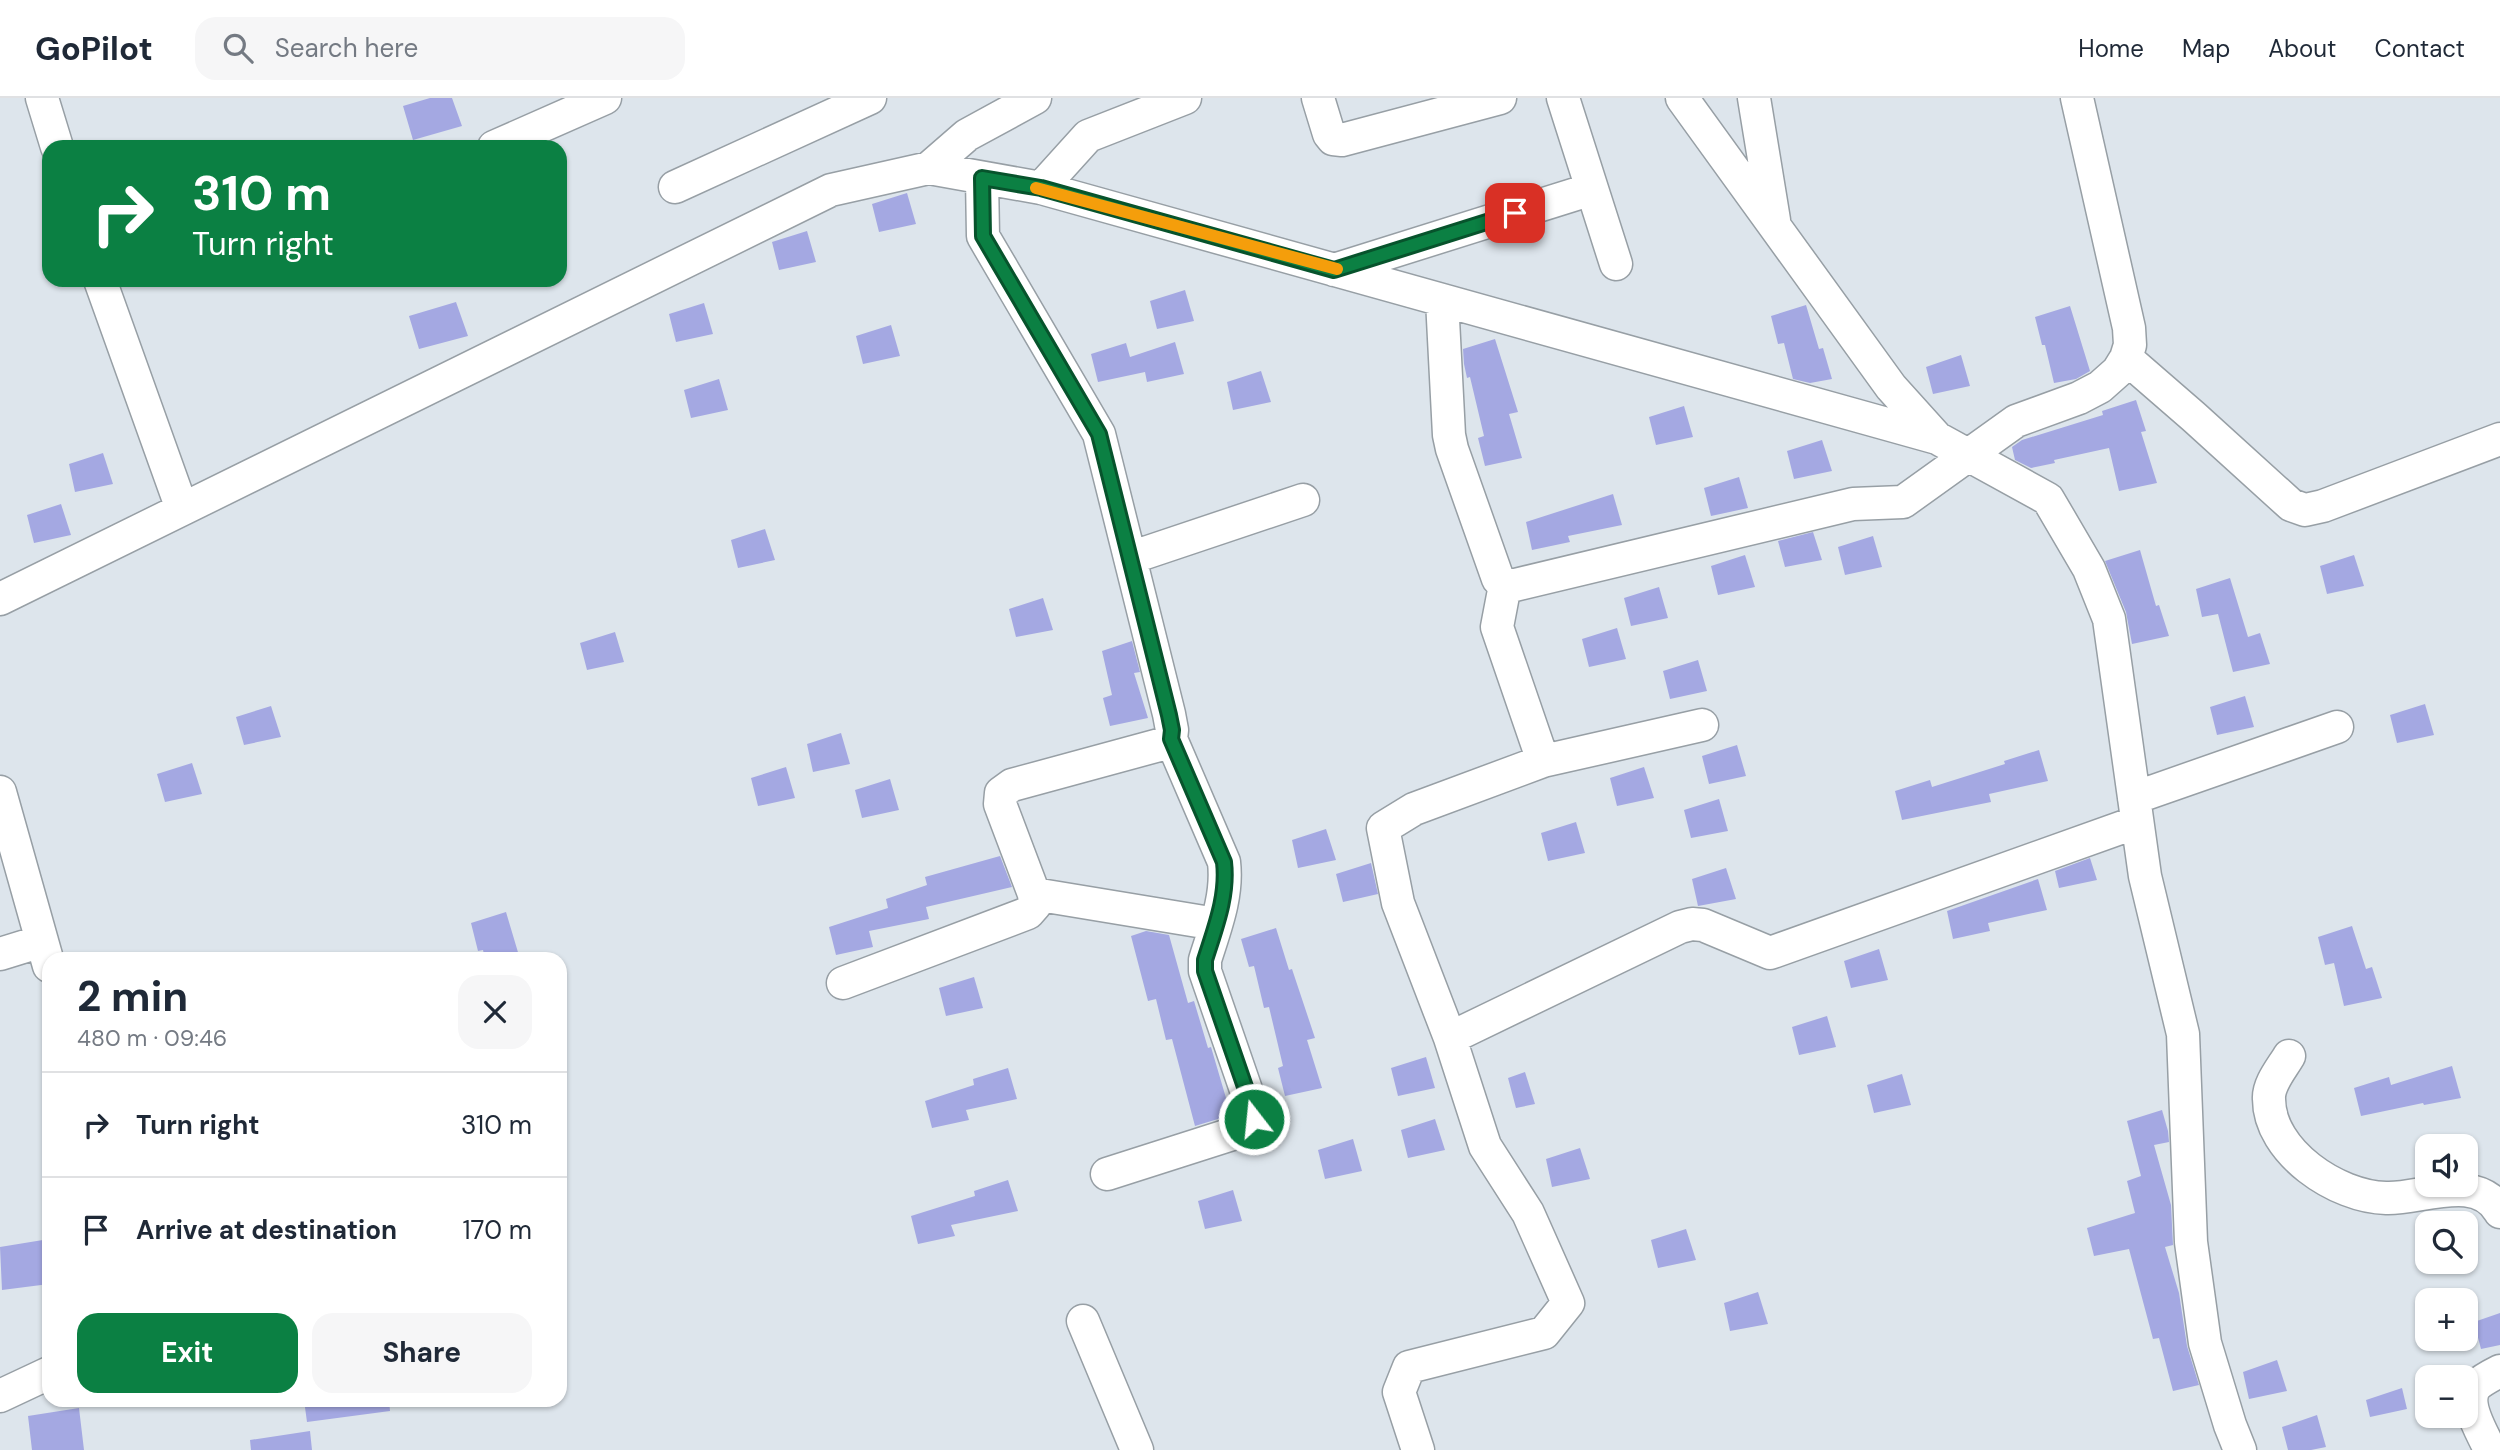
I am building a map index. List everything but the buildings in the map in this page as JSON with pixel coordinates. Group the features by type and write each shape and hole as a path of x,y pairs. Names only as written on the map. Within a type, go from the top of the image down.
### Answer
{"street":[{"path":"42,98 55,140"},
{"path":"510,140 605,98"},
{"path":"675,187 870,98"},
{"path":"929,168 967,135 1035,98"},
{"path":"1041,188 1088,136 1185,98"},
{"path":"1318,98 1329,134 1333,139 1342,140 1500,98"},
{"path":"1563,98 1616,264"},
{"path":"1682,98 1891,387 1937,438"},
{"path":"1442,300 1451,442 1498,579 1505,584 1515,585 1853,504 1903,502 2025,416 2080,398 2100,387 2118,371 2126,358 2130,345 2129,328 2077,98"},
{"path":"1732,167 1756,112"},
{"path":"1756,112 1775,228"},
{"path":"0,599 831,190 929,168 1041,188 1937,438 2048,499 2089,569 2109,619 2145,876 2183,1034 2191,1242 2205,1343 2240,1450"},
{"path":"982,178 983,236 1099,434 1169,715 1171,739 1224,862 1226,880 1205,960 1205,971 1253,1110 1251,1128 1107,1174"},
{"path":"1334,270 1592,189"},
{"path":"103,287 182,509"},
{"path":"2126,358 2291,505 2305,510 2323,506 2500,439"},
{"path":"1130,558 1303,500"},
{"path":"1505,584 1497,627 1543,761"},
{"path":"1413,1448 1399,1392 1409,1367 1544,1333 1568,1303 1528,1213 1485,1146 1450,1038 1398,903 1383,828 1414,809 1543,761 1702,725"},
{"path":"1450,1038 1680,927 1703,925 1770,953 2136,810 2337,727"},
{"path":"843,983 1028,913 1035,905 1034,894 1000,804 1001,793 1012,785 1163,744 1171,739"},
{"path":"0,792 45,952"},
{"path":"1034,894 1216,924"},
{"path":"0,954 42,954"},
{"path":"2289,1056 2270,1089 2269,1098 2279,1134 2287,1149 2300,1161 2339,1186 2362,1195 2387,1199 2457,1189 2488,1198 2500,1212"},
{"path":"1083,1321 1137,1450"},
{"path":"2490,1450 2470,1403 2478,1384 2500,1371"},
{"path":"0,1396 42,1377"}],"slow traffic":[{"path":"1036,188 1337,269"}],"route":[{"path":"1254,1119 1205,971 1205,960 1224,895 1224,862 1171,739 1169,715 1099,434 983,236 982,178 1041,188 1334,270 1515,213"}]}
